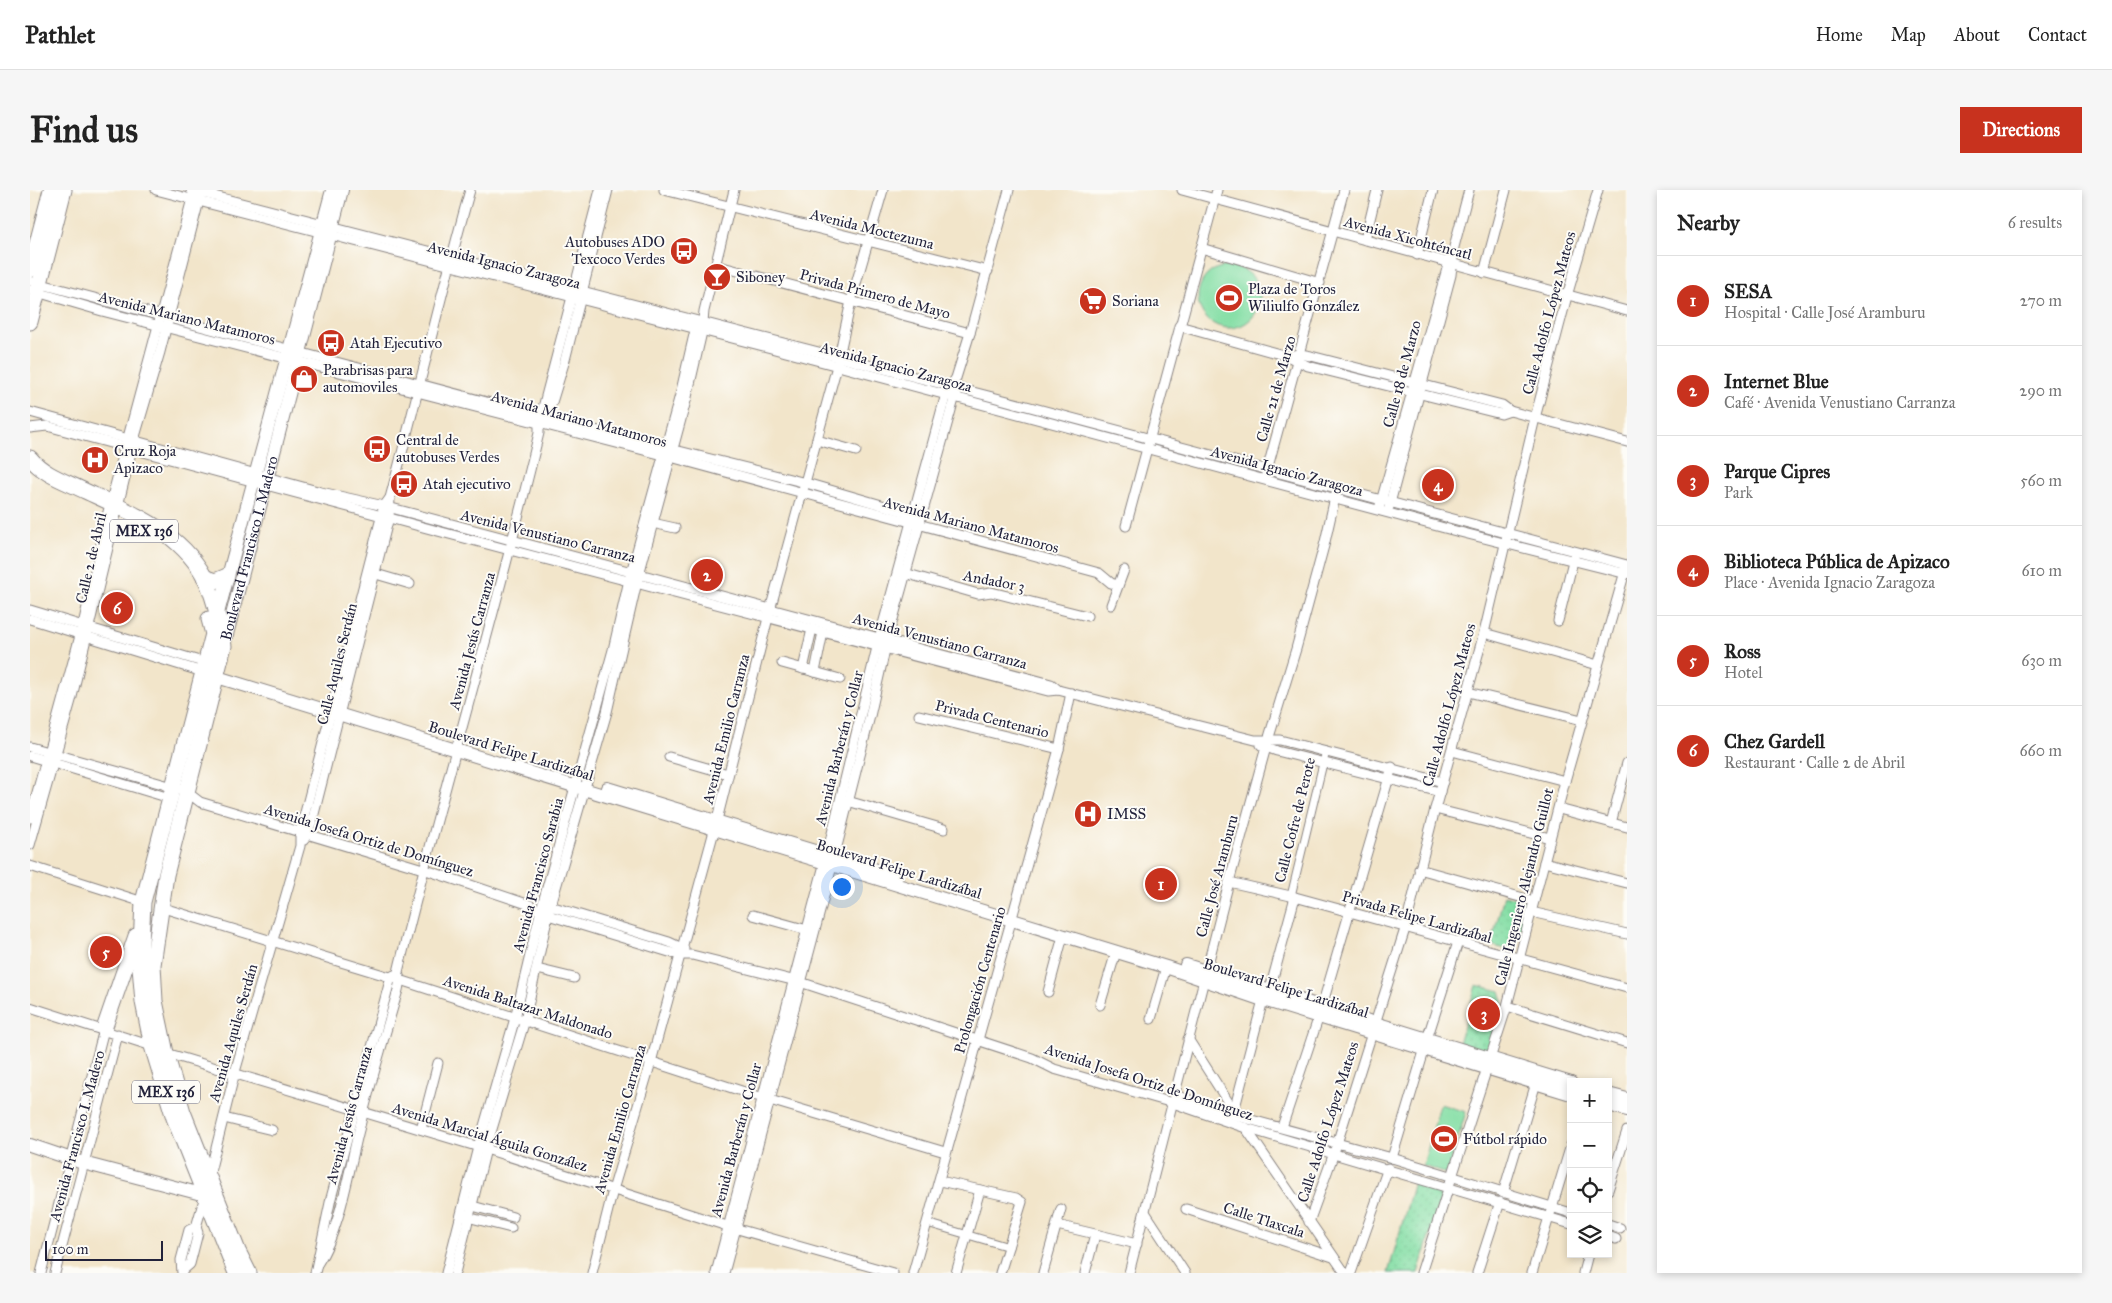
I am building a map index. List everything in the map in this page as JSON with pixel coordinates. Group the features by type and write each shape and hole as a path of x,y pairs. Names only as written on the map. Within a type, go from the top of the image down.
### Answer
{"main road":[{"path":"30,270 51,190"},
{"path":"30,322 34,287 64,190"},
{"name":"Boulevard Francisco I. Madero","path":"327,230 332,190"},
{"name":"Boulevard Francisco I. Madero","path":"143,902 171,793 211,670 224,646 261,479 327,230 342,190"},
{"name":"MEX 136","path":"30,458 37,466 49,474 112,509 159,539 174,551 189,570 198,587 213,634"},
{"name":"MEX 136","path":"30,472 62,492 112,509 170,535 182,546 204,577 218,616 224,646"},
{"name":"Boulevard Francisco I. Madero","path":"160,907 190,799 211,670 213,634 227,576 261,479"},
{"path":"204,577 215,581 227,576"},
{"name":"Boulevard Felipe Lardizábal","path":"211,670 1487,1063 1567,1082"},
{"name":"MEX 136","path":"143,902 140,922 140,967 143,1002 183,1112 238,1251 249,1273"},
{"name":"MEX 136","path":"160,907 153,965 159,1049 174,1118 236,1273"},
{"name":"Boulevard Felipe Lardizábal","path":"1012,916 1064,936 1110,947 1166,966 1205,975"},
{"path":"111,1032 140,922"},
{"name":"Boulevard Felipe Lardizábal","path":"1487,1063 1536,1083 1567,1093"},
{"path":"1612,1095 1627,1099"},
{"path":"1612,1106 1627,1110"},
{"path":"30,1145 78,1161 205,1195"}],"street":[{"name":"Avenida Ignacio Zaragoza","path":"156,190 196,193 250,210 699,327 1150,440 1213,461"},
{"name":"Calle Aquiles Serdán","path":"304,834 470,190"},
{"name":"Avenida Jesús Carranza","path":"314,1273 327,1250 334,1231 359,1110 513,541 539,433 561,359 591,237 600,190"},
{"name":"Avenida Jesús Carranza","path":"591,237 608,190"},
{"name":"Avenida Moctezuma","path":"664,190 868,243 988,271"},
{"name":"Avenida Francisco Sarabia","path":"446,1273 464,1216 545,909 581,784 607,712 617,651 634,577 684,396 699,327 734,190"},
{"name":"Avenida Emilio Carranza","path":"592,1273 613,1190 651,1062 716,825 769,614 838,362 851,301 883,190"},
{"name":"Avenida Barberán y Collar","path":"716,1273 767,1099 796,981 830,860 882,643 932,459 988,271 1009,190"},
{"name":"Avenida Xicohténcatl","path":"1182,190 1216,194 1334,232 1627,311"},
{"name":"Calle 21 de Marzo","path":"1266,474 1344,190"},
{"path":"1364,240 1377,190"},
{"path":"1417,255 1433,190"},
{"name":"Calle 18 de Marzo","path":"1384,507 1469,190"},
{"path":"1484,273 1506,190"},
{"name":"Calle Adolfo López Mateos","path":"1309,1222 1334,1153 1405,929 1435,809 1484,633 1535,418 1567,296 1598,190"},
{"name":"Calle 2 de Abril","path":"30,845 32,822 52,758 80,651 112,509 186,240 196,193"},
{"path":"1126,526 1216,194"},
{"path":"1201,248 1320,283"},
{"name":"Privada Primero de Mayo","path":"715,265 970,333"},
{"name":"Avenida Mariano Matamoros","path":"34,287 668,452 739,466 806,483 857,503"},
{"path":"1179,326 1287,356 1459,399 1501,414 1510,411 1627,442"},
{"name":"Avenida Ignacio Zaragoza","path":"952,391 1148,449 1213,461 1337,489 1384,507"},
{"name":"Avenida Venustiano Carranza","path":"30,412 129,444"},
{"name":"Avenida Venustiano Carranza","path":"30,428 46,426 129,444 426,523 510,550 569,560"},
{"path":"817,440 856,451"},
{"name":"Avenida Mariano Matamoros","path":"668,452 736,476 803,494 857,503 1099,573 1111,583 1118,585"},
{"path":"736,476 739,466"},
{"name":"Avenida Ignacio Zaragoza","path":"1266,474 1334,498 1506,534 1574,556"},
{"name":"Calle José Aramburu","path":"1129,1273 1229,882 1267,743 1299,641 1337,489"},
{"name":"Avenida Ignacio Zaragoza","path":"1438,521 1504,544 1574,556 1626,568"},
{"path":"650,522 675,528"},
{"name":"Avenida Venustiano Carranza","path":"450,530 513,541 569,560 971,667 1048,691 1058,690 1071,693 1267,743 1326,751 1443,782"},
{"path":"1558,622 1574,556"},
{"name":"Calle Ingeniero Alejandro Guillot","path":"1421,1273 1487,1063 1507,1006 1565,781 1626,568"},
{"path":"1111,605 1124,570"},
{"name":"Andador 3","path":"902,572 978,594 991,592 1087,616"},
{"path":"370,573 410,584"},
{"name":"Boulevard Felipe Lardizábal","path":"30,610 85,630 211,670"},
{"name":"Avenida Venustiano Carranza","path":"769,614 823,632 882,643"},
{"name":"Boulevard Felipe Lardizábal","path":"30,619 85,630"},
{"path":"803,669 812,629"},
{"path":"815,672 823,632"},
{"path":"1484,633 1598,665"},
{"path":"782,662 840,679"},
{"path":"1468,692 1582,720"},
{"name":"Prolongación Centenario","path":"913,1273 940,1180 945,1152 1059,749 1071,693"},
{"name":"Privada Centenario","path":"919,715 1059,749"},
{"name":"Avenida Venustiano Carranza","path":"1267,743 1323,764 1440,792"},
{"name":"Avenida Josefa Ortiz de Domínguez","path":"30,747 52,758 423,869 584,922 628,939 680,951"},
{"name":"Calle Cofre de Perote","path":"1293,897 1326,751"},
{"path":"1452,751 1565,781"},
{"name":"Avenida Josefa Ortiz de Domínguez","path":"30,756 52,758"},
{"path":"669,757 728,774"},
{"path":"1611,823 1627,763"},
{"path":"1282,1127 1321,1011 1351,913 1392,767"},
{"path":"845,800 944,830"},
{"path":"1435,809 1550,838"},
{"path":"1559,809 1627,827"},
{"name":"Avenida Aquiles Serdán","path":"183,1272 190,1264 198,1233 196,1227 235,1072 304,834"},
{"path":"1544,862 1627,883"},
{"path":"30,866 160,907"},
{"path":"1420,869 1534,901"},
{"name":"Privada Felipe Lardizábal","path":"1229,882 1293,897 1627,988"},
{"path":"1236,1113 1293,897"},
{"name":"Avenida Baltazar Maldonado","path":"160,907 396,977 515,1018 767,1099 945,1152"},
{"name":"Avenida Francisco Sarabia","path":"482,1148 524,1020 537,969 545,909"},
{"path":"1531,912 1627,934"},
{"path":"753,915 810,930"},
{"name":"Avenida Josefa Ortiz de Domínguez","path":"584,922 630,930 692,955 796,981 1032,1058 1054,1069 1236,1113 1567,1212"},
{"path":"628,939 630,930"},
{"path":"1048,992 1064,936"},
{"path":"1392,1158 1458,942"},
{"path":"1100,1005 1110,947"},
{"path":"1151,1019 1166,966"},
{"path":"537,969 574,978"},
{"path":"1507,1006 1627,1043"},
{"name":"Avenida Marcial Águila González","path":"30,1007 731,1227 893,1273"},
{"name":"Avenida Francisco I. Madero","path":"55,1273 66,1231 86,1101 111,1032"},
{"name":"Avenida Francisco I. Madero","path":"40,1273 53,1228 99,1104 111,1032"},
{"path":"1188,1039 1345,1273"},
{"path":"421,1129 438,1062"},
{"path":"1502,1193 1536,1083"},
{"name":"Avenida Josefa Ortiz de Domínguez","path":"1174,1099 1246,1128 1388,1168 1567,1223"},
{"path":"86,1101 99,1104"},
{"path":"224,1118 272,1130"},
{"path":"1612,1178 1627,1131"},
{"path":"1532,1273 1567,1157"},
{"path":"1351,1273 1388,1168"},
{"path":"940,1180 1016,1198 1022,1202 1000,1273"},
{"path":"956,1273 980,1190"},
{"path":"1477,1273 1500,1202"},
{"path":"464,1216 510,1233 514,1214 467,1204"},
{"path":"1043,1273 1061,1209"},
{"name":"Calle Tlaxcala","path":"1186,1209 1333,1257"},
{"path":"1144,1212 1185,1273"},
{"name":"Avenida Francisco Sarabia","path":"456,1273 464,1216"},
{"path":"928,1223 1009,1247"},
{"path":"1057,1225 1137,1244"},
{"path":"1612,1225 1620,1228"},
{"name":"Avenida Barberán y Collar","path":"724,1273 731,1227"},
{"path":"53,1228 66,1231"},
{"path":"1085,1273 1095,1235"},
{"path":"1583,1273 1587,1258"}],"green space":[{"name":"Plaza de Toros Wiliulfo González","path":"1223,266 1235,266 1251,275 1258,285 1260,297 1258,309 1251,319 1235,328 1223,328 1212,323 1203,314 1198,303 1198,291 1203,280 1212,271"},
{"path":"1504,895 1528,901 1515,952 1491,945"},
{"path":"1476,985 1500,991 1503,1001 1489,1051 1459,1043"},
{"name":"Fútbol rápido","path":"1440,1104 1466,1112 1447,1174 1423,1166"},
{"path":"1414,1182 1443,1192 1418,1273 1388,1273"}],"place":[{"name":"Autobuses ADO Texcoco Verdes","path":"684,251"},
{"name":"Siboney","path":"717,277"},
{"name":"Plaza de Toros Wiliulfo González","path":"1229,298"},
{"name":"Soriana","path":"1093,301"},
{"name":"Atah Ejecutivo","path":"331,343"},
{"name":"Parabrisas para automoviles","path":"304,379"},
{"name":"Central de autobuses Verdes","path":"377,449"},
{"name":"Cruz Roja Apizaco","path":"95,460"},
{"name":"Atah ejecutivo","path":"404,484"},
{"name":"Biblioteca Pública de Apizaco","path":"1438,485"},
{"name":"Internet Blue","path":"707,575"},
{"name":"Chez Gardell","path":"117,608"},
{"name":"IMSS","path":"1088,814"},
{"name":"SESA","path":"1161,884"},
{"name":"Ross","path":"106,952"},
{"name":"Parque Cipres","path":"1484,1014"},
{"name":"Fútbol rápido","path":"1444,1139"}]}
